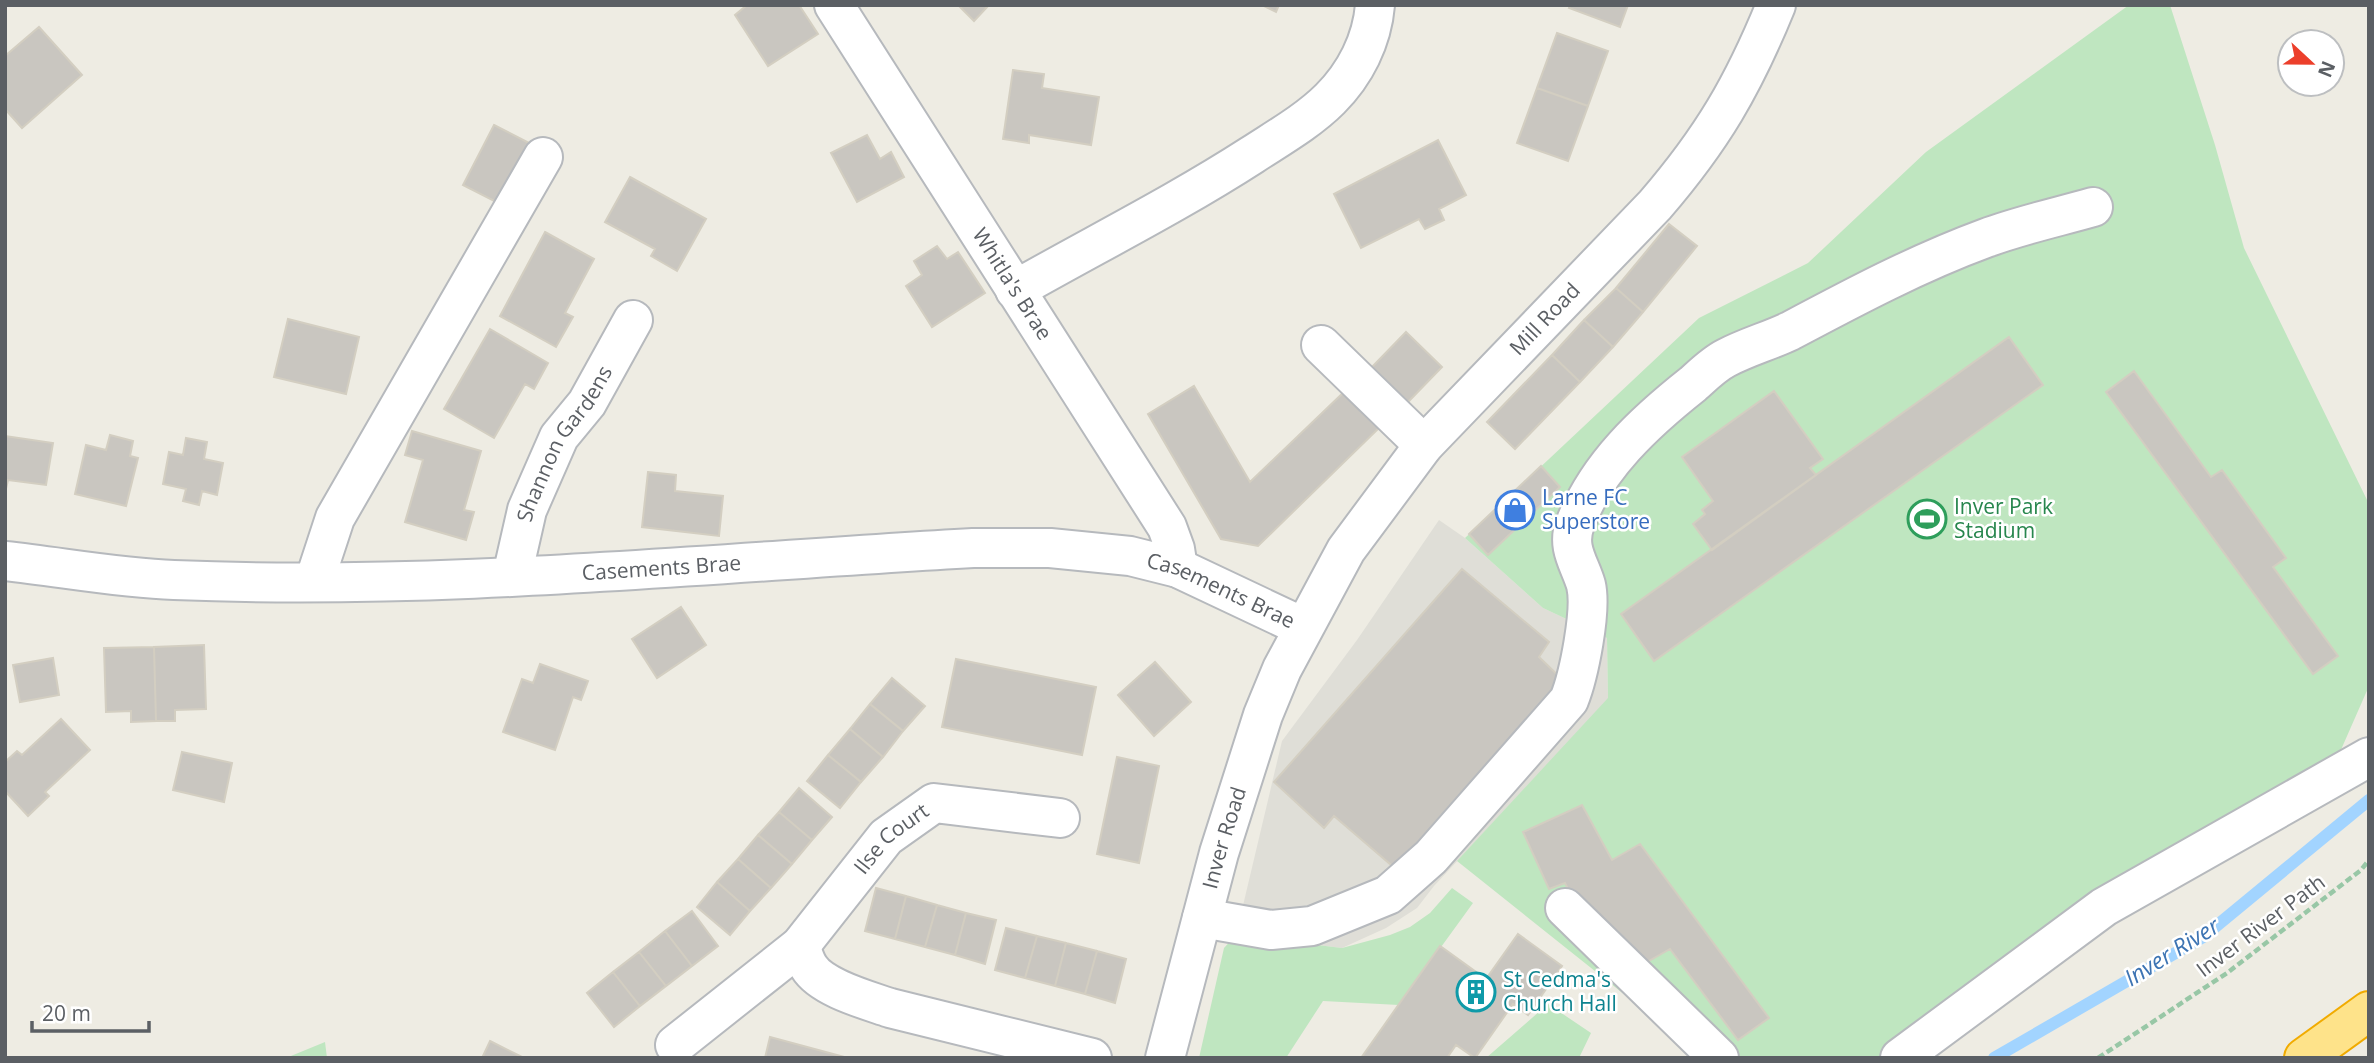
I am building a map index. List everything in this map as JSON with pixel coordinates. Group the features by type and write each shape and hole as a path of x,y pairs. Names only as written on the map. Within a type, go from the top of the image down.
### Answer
{"highway":[{"path":"2304,1058 2369,1011"}],"street":[{"name":"Whitla's Brae","path":"834,5 1167,527 1178,568"},
{"path":"1015,290 1228,170 1286,133 1330,99 1357,64 1373,29 1375,5"},
{"name":"Mill Road","path":"1303,626 1346,550 1424,445 1682,174 1731,104 1752,64 1776,5"},
{"path":"314,582 335,517 543,158"},
{"path":"1202,918 1271,930 1312,926 1388,895 1431,857 1569,699 1582,656 1586,614 1586,587 1573,556 1574,528 1587,495 1613,458 1672,400 1724,359 1785,333 1877,284 1987,238 2093,207"},
{"name":"Shannon Gardens","path":"512,576 527,510 559,438 587,403 634,320"},
{"path":"1321,345 1424,445"},
{"name":"Casements Brae","path":"5,561 171,580 314,582 512,576 973,548 1050,548 1130,556 1178,568 1303,626"},
{"name":"Inver Road","path":"1165,1058 1219,853 1263,715 1303,626"},
{"path":"1900,1058 2104,907 2369,757"},
{"name":"Ilse Court","path":"675,1045 800,946 886,837 934,803 1060,818"},
{"path":"1565,908 1719,1058"},
{"path":"800,946 810,969 819,977 869,1001 1091,1058"}],"path":[{"name":"Inver River Path","path":"2098,1058 2227,973 2361,870 2369,860"}],"shaded area":[{"path":"1439,520 1465,538 1543,608 1607,638 1608,699 1434,886 1417,908 1386,928 1342,948 1236,935 1282,741 1357,640"}],"green space":[{"name":"Inver Park Stadium","path":"2129,5 2170,5 2215,145 2244,248 2369,504 2369,686 2340,752 1890,1058 1704,1058 1457,861 1608,698 1607,638 1543,608 1465,538 1699,318 1808,263 1926,152"},
{"path":"1452,888 1473,903 1399,1005 1323,1001 1286,1058 1199,1058 1224,948 1236,935 1342,948 1410,927 1430,913"},
{"path":"1548,1004 1591,1033 1579,1058 1486,1058"},
{"path":"325,1042 327,1058 286,1058"}],"building":[{"path":"747,5 799,5 818,34 768,66 735,15"},
{"path":"958,5 989,5 974,21"},
{"path":"1262,5 1279,5 1276,12"},
{"path":"1570,5 1628,5 1620,27 1569,8"},
{"path":"39,27 82,75 22,128 5,109 5,56"},
{"path":"1557,33 1608,51 1588,106 1537,88"},
{"path":"1013,70 1044,74 1042,88 1099,97 1091,145 1029,135 1029,143 1003,139"},
{"path":"1537,88 1588,106 1568,161 1517,143"},
{"path":"494,125 531,144 500,204 463,185"},
{"path":"867,135 880,159 891,152 904,177 857,202 831,153"},
{"path":"1438,140 1466,195 1439,209 1444,220 1425,229 1419,219 1361,248 1334,194"},
{"path":"630,177 706,219 677,271 651,256 655,249 605,222"},
{"path":"1669,224 1697,246 1643,312 1616,288"},
{"path":"545,232 594,259 565,313 573,317 556,347 500,316"},
{"path":"937,246 947,259 958,252 985,293 932,327 906,286 922,275 914,261"},
{"path":"1616,288 1643,312 1613,347 1584,320"},
{"path":"288,319 359,337 346,394 274,377"},
{"path":"1584,320 1613,347 1580,382 1552,355"},
{"path":"490,329 548,363 534,389 525,384 494,438 444,409"},
{"path":"1406,332 1442,367 1408,402 1372,367"},
{"path":"2009,337 2043,385 1654,661 1621,614"},
{"path":"1552,355 1580,382 1515,449 1487,422"},
{"path":"2134,371 2211,477 2222,470 2286,558 2273,567 2338,656 2313,674 2106,392"},
{"path":"1194,386 1250,482 1344,392 1379,428 1258,546 1221,539 1148,414"},
{"path":"1774,391 1823,459 1810,468 1816,475 1712,550 1693,524 1705,514 1702,510 1713,501 1682,457"},
{"path":"412,431 481,451 464,510 474,512 466,540 405,522 423,460 405,455"},
{"path":"110,435 133,441 130,456 138,458 126,506 75,494 86,445 106,450"},
{"path":"5,436 53,443 46,485 8,480 5,493"},
{"path":"186,438 207,442 204,459 223,463 217,495 202,491 199,505 183,501 186,489 163,484 169,452 183,455"},
{"name":"Larne FC Superstore","path":"1541,466 1560,487 1488,555 1469,534"},
{"path":"648,472 676,475 675,491 723,496 719,536 642,527"},
{"path":"1462,569 1549,642 1539,657 1565,682 1397,870 1334,816 1324,828 1274,782"},
{"path":"681,607 706,645 657,678 632,639"},
{"path":"204,645 206,709 175,710 175,721 156,721 154,647"},
{"path":"154,647 156,721 131,722 131,711 106,712 104,648"},
{"path":"53,658 59,695 20,702 13,665"},
{"path":"956,659 1096,687 1082,755 942,727"},
{"path":"1155,662 1191,702 1154,736 1118,695"},
{"path":"540,664 588,681 581,700 573,697 555,750 503,732 522,679 533,683"},
{"path":"892,678 925,706 903,731 870,704"},
{"path":"870,704 903,731 883,757 850,729"},
{"path":"61,719 90,750 45,792 49,796 28,816 5,791 5,762 17,751 22,755"},
{"path":"850,729 883,757 861,782 828,755"},
{"path":"182,752 232,763 224,802 173,790"},
{"path":"828,755 861,782 840,808 807,781"},
{"path":"1117,757 1159,766 1139,863 1097,854"},
{"path":"799,788 832,817 812,840 779,812"},
{"path":"1582,805 1612,860 1640,844 1769,1018 1738,1040 1670,949 1647,962 1570,893 1565,883 1549,889 1523,832"},
{"path":"779,812 812,840 792,864 758,835"},
{"path":"758,835 792,864 771,888 738,859"},
{"path":"738,859 771,888 750,911 717,882"},
{"path":"717,882 750,911 730,935 697,907"},
{"path":"876,888 906,896 895,939 865,931"},
{"path":"906,896 937,905 925,947 895,939"},
{"path":"937,905 966,913 955,955 925,947"},
{"path":"692,911 718,946 692,966 665,931"},
{"path":"966,913 996,920 985,964 955,955"},
{"path":"1006,928 1037,936 1025,978 995,970"},
{"path":"665,931 692,966 666,986 639,952"},
{"name":"St Cedma's Church Hall","path":"1518,934 1562,966 1528,1015 1513,1004 1475,1058 1456,1045 1447,1058 1361,1058 1440,946 1486,979"},
{"path":"1037,936 1066,943 1055,986 1025,978"},
{"path":"1066,943 1097,951 1085,994 1055,986"},
{"path":"1097,951 1126,959 1115,1003 1085,994"},
{"path":"639,952 666,986 640,1006 613,972"},
{"path":"613,972 640,1006 614,1027 587,993"},
{"path":"770,1037 848,1058 765,1058"},
{"path":"490,1041 524,1058 482,1058"}],"waterway":[{"name":"Inver River","path":"1994,1058 2203,937 2369,800"}],"place":[{"name":"Larne FC Superstore","path":"1515,510"},
{"name":"Inver Park Stadium","path":"1927,519"},
{"name":"St Cedma's Church Hall","path":"1476,992"}]}
